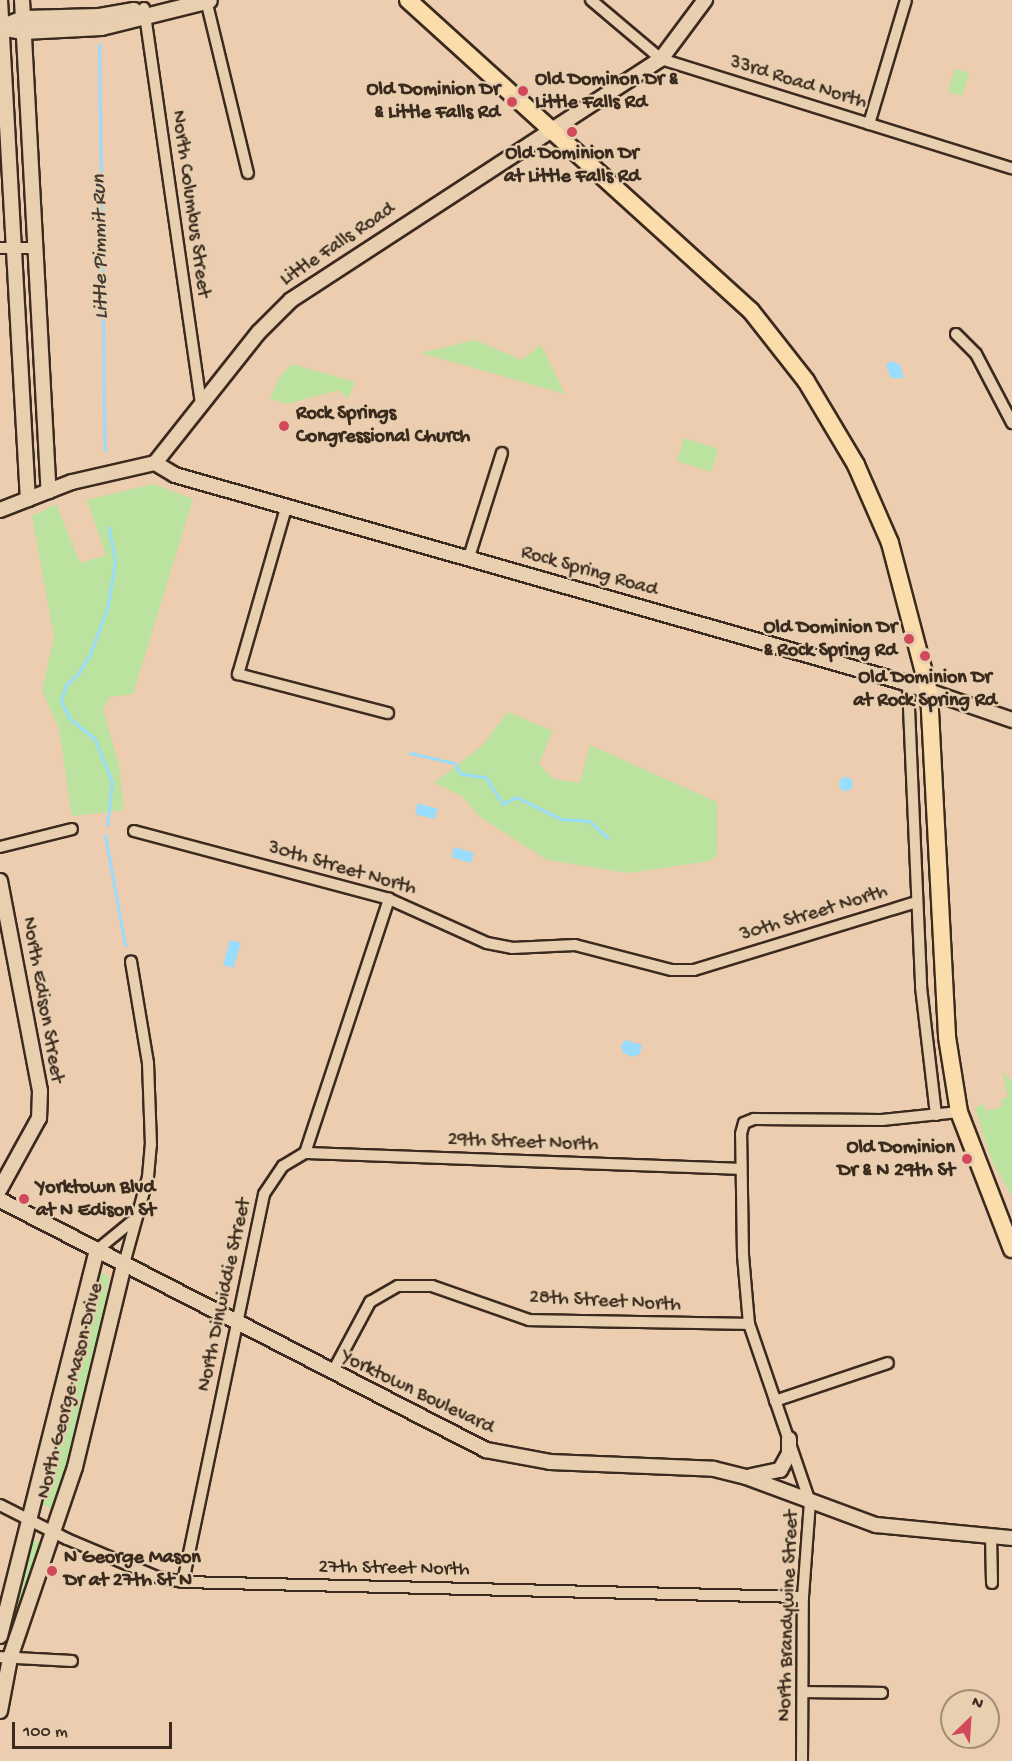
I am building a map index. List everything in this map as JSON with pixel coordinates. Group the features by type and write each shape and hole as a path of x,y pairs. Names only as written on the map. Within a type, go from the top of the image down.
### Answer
{"main road":[{"path":"145,13 174,0"},
{"path":"1,26 23,24 101,27 145,13 207,0"},
{"path":"408,0 552,126 751,311 813,391 856,465 890,543 929,692 947,1037 959,1112 1012,1249"},
{"path":"993,1199 1012,1223"}],"street":[{"path":"0,0 28,499"},
{"path":"22,0 49,491"},
{"path":"207,0 248,173"},
{"name":"33rd Road North","path":"591,0 661,59 1012,168"},
{"name":"Little Falls Road","path":"155,463 201,404 291,300 552,126 661,59 705,0"},
{"path":"869,124 906,0"},
{"name":"North Columbus Street","path":"145,13 201,404"},
{"path":"0,248 35,248"},
{"path":"956,334 976,354 1012,423"},
{"path":"469,556 502,453"},
{"path":"0,510 49,491 155,463"},
{"name":"Rock Spring Road","path":"155,463 175,475 286,508 469,556 908,685 1012,720"},
{"path":"286,508 238,674 388,713"},
{"path":"908,685 921,987 936,1115 959,1112"},
{"path":"0,847 72,829"},
{"name":"30th Street North","path":"134,831 390,899 487,943 512,948 575,945 672,970 694,970 917,902"},
{"name":"North Edison Street","path":"0,881 40,1090 39,1118 0,1189"},
{"path":"304,1153 390,899"},
{"name":"North George Mason Drive","path":"0,1711 5,1657 53,1532 75,1467 124,1264 148,1176 152,1104 131,961"},
{"name":"North Brandywine Street","path":"802,1761 803,1597 810,1502 749,1324 739,1169 744,1123 754,1119 882,1120 936,1115"},
{"name":"29th Street North","path":"304,1153 739,1169"},
{"name":"North Dinwiddie Street","path":"183,1582 264,1194 283,1166 304,1153"},
{"name":"Yorktown Boulevard","path":"0,1200 459,1439 506,1456 550,1462 696,1467 746,1477 810,1502 894,1528 1012,1538"},
{"path":"97,1250 136,1218"},
{"name":"North George Mason Drive","path":"0,1636 97,1250"},
{"name":"28th Street North","path":"332,1373 370,1302 398,1286 432,1286 529,1320 749,1324"},
{"path":"775,1401 888,1363"},
{"path":"746,1477 780,1470 789,1454 789,1439"},
{"name":"27th Street North","path":"0,1505 53,1532 157,1577 183,1582 803,1597"},
{"name":"Yorktown Boulevard","path":"991,1535 1012,1530"},
{"path":"991,1535 992,1583"},
{"path":"5,1657 72,1661"},
{"path":"804,1692 882,1693"}],"green space":[{"path":"955,69 969,73 962,96 948,92"},
{"path":"475,340 522,360 541,345 565,394 421,353"},
{"path":"292,364 355,382 348,399 339,390 287,404 270,399 279,378"},
{"path":"684,438 718,449 711,472 677,461"},
{"path":"153,484 193,499 133,694 109,697 103,709 119,766 124,810 72,816 59,728 42,691 54,637 32,516 56,504 80,563 106,555 87,500"},
{"path":"508,712 553,731 539,764 554,779 580,783 590,745 717,802 717,855 709,861 629,873 547,860 480,817 462,796 434,783 482,746"},
{"path":"1002,1072 1012,1081 1012,1196 992,1161 975,1108 984,1104 986,1111 1002,1107 1001,1099 1008,1097"},
{"path":"98,1271 109,1277 95,1360 73,1454 55,1510 39,1503"},
{"path":"32,1539 44,1544 11,1637 8,1636"}],"water":[{"path":"892,361 900,365 904,378 891,378 886,365"},
{"path":"843,777 849,777 853,784 849,791 843,791 839,787 839,781"},
{"path":"418,803 438,809 434,819 415,814"},
{"path":"454,847 474,853 471,863 451,857"},
{"path":"230,940 241,943 233,968 223,965"},
{"path":"626,1040 642,1045 640,1054 633,1057 623,1053 621,1045"}],"waterway":[{"name":"Little Pimmit Run","path":"99,44 105,450"},
{"name":"Little Pimmit Run","path":"107,825 112,782 95,739 70,719 61,701 66,685 78,674 90,654 108,606 115,560 109,528"},
{"path":"410,753 454,763 461,774 485,777 503,804 516,797 561,819 589,821 608,838"},
{"name":"Little Pimmit Run","path":"105,835 125,945"}],"place":[{"name":"Old Dominon Dr & Little Falls Rd","path":"523,91"},
{"name":"Old Dominion Dr & Little Falls Rd","path":"512,102"},
{"name":"Old Dominion Dr at Little Falls Rd","path":"572,132"},
{"name":"Rock Springs Congressional Church","path":"284,426"},
{"name":"Old Dominion Dr & Rock Spring Rd","path":"909,639"},
{"name":"Old Dominion Dr at Rock Spring Rd","path":"925,656"},
{"name":"Old Dominion Dr & N 29th St","path":"967,1159"},
{"name":"Yorktown Blvd at N Edison St","path":"24,1199"},
{"name":"N George Mason Dr at 27th St N","path":"52,1571"}]}
